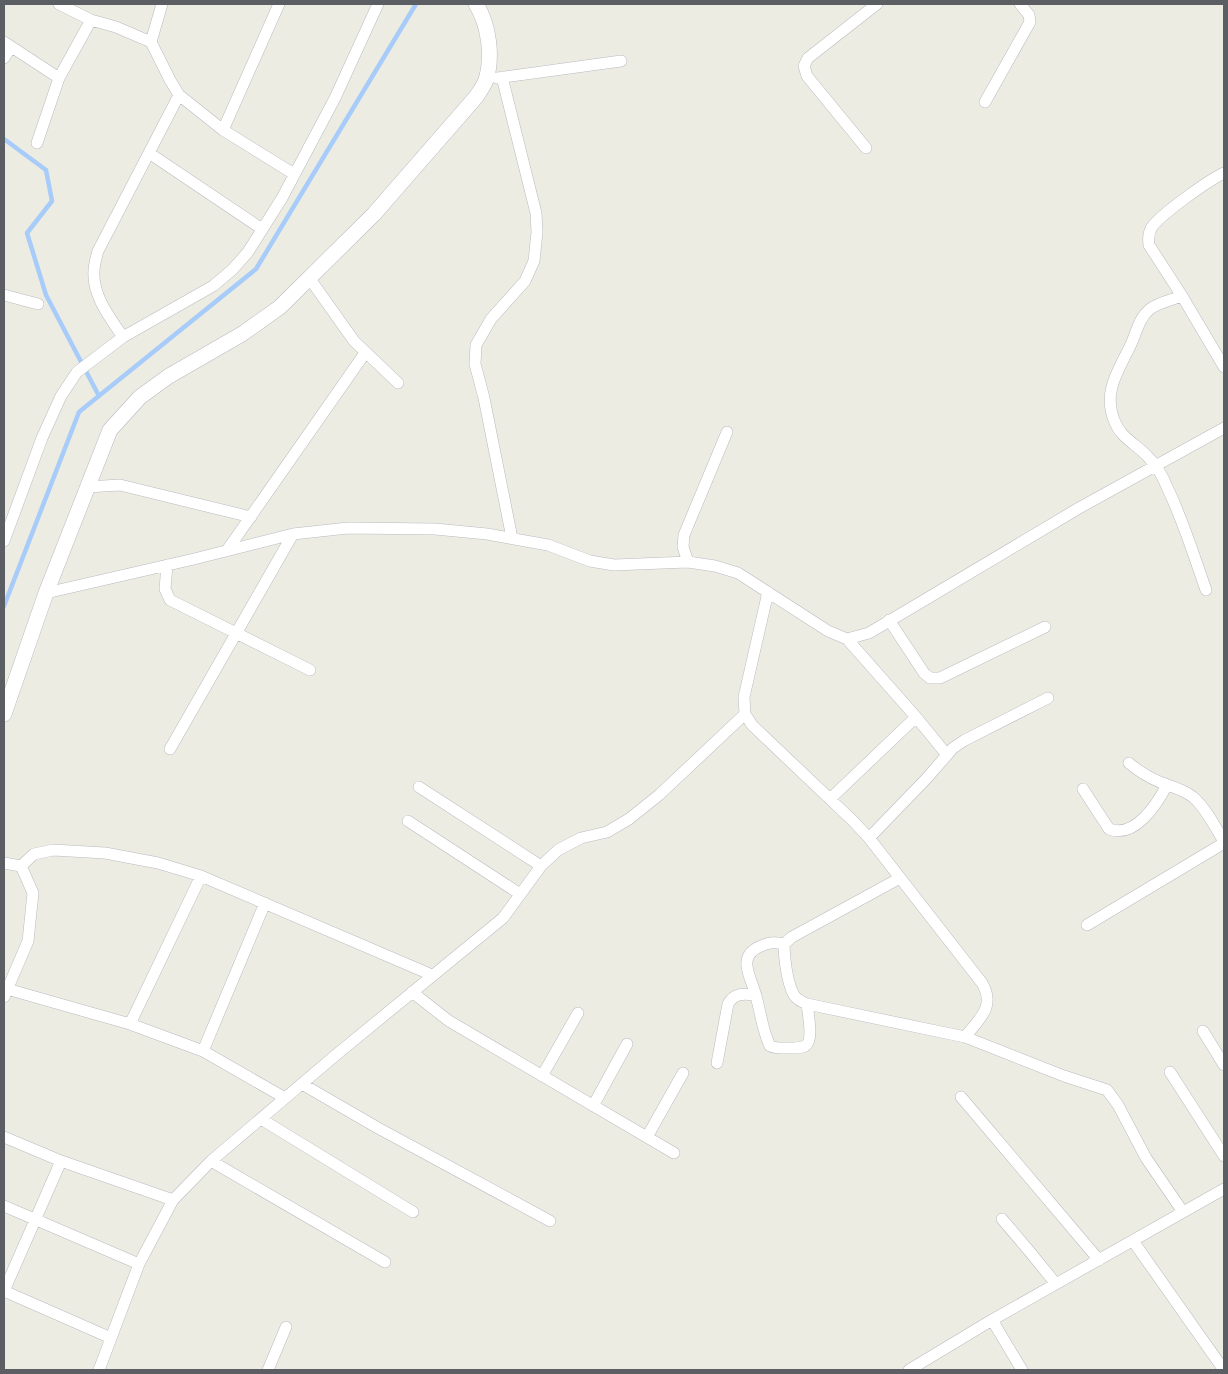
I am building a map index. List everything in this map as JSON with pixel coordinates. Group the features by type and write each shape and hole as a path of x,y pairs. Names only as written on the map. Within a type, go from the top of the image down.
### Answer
{"street":[{"path":"59,4 91,20 116,27 151,42 179,95 224,130 294,174"},
{"path":"151,42 162,4"},
{"path":"224,130 279,4"},
{"path":"4,541 42,438 60,396 77,372 92,360 123,337 213,286 232,270 248,252 294,174 335,98 378,4"},
{"path":"866,148 807,76 804,66 808,58 877,4"},
{"path":"985,102 1030,22 1029,15 1020,4"},
{"path":"4,714 46,593 110,430 140,397 169,376 242,334 273,313 310,279 374,214 476,97 486,80 489,55 487,32 477,6"},
{"path":"37,143 59,78 91,20"},
{"path":"4,58 7,44 59,78"},
{"path":"486,80 621,61"},
{"path":"502,77 536,213 538,232 534,262 525,281 491,319 476,345 475,364 484,398 512,538"},
{"path":"123,337 106,312 95,287 94,272 98,251 179,95"},
{"path":"149,153 262,230"},
{"path":"1224,173 1168,210 1152,226 1148,235 1149,245 1224,366"},
{"path":"310,279 365,353 398,383"},
{"path":"4,295 38,304"},
{"path":"1182,296 1157,305 1144,316 1132,344 1116,373 1109,403 1114,420 1122,433 1131,444 1149,457 1167,486 1185,529 1206,590"},
{"path":"228,550 365,353"},
{"path":"847,639 869,633 1079,508 1224,428"},
{"path":"688,562 683,547 684,535 727,432"},
{"path":"87,487 120,485 251,516"},
{"path":"46,593 293,534 348,528 435,529 488,534 548,545 590,561 614,565 688,562 715,566 738,573 828,631 847,639 947,755"},
{"path":"170,749 293,534"},
{"path":"168,565 165,589 170,600 310,670"},
{"path":"768,592 744,697 745,714 752,726 830,799 871,842 982,983 987,992 988,1003 984,1013 965,1037"},
{"path":"889,620 924,673 930,678 940,678 1045,627"},
{"path":"871,842 947,755 965,740 1048,698"},
{"path":"99,1370 139,1264 173,1200 211,1161 432,975 503,918 541,866 558,850 581,838 607,832 629,819 660,795 745,714"},
{"path":"830,799 916,717"},
{"path":"1087,925 1224,843 1212,822 1194,798 1181,789 1167,785 1138,771 1129,763"},
{"path":"1083,789 1109,829 1122,831 1133,826 1150,813 1167,785"},
{"path":"419,787 541,866"},
{"path":"408,822 520,894"},
{"path":"21,866 34,854 54,850 104,852 158,863 201,876 432,975"},
{"path":"4,863 21,866"},
{"path":"21,866 33,894 28,941 5,993 130,1024 203,1051 285,1098"},
{"path":"130,1024 201,876"},
{"path":"784,944 792,937 900,878"},
{"path":"203,1051 265,903"},
{"path":"784,944 775,942 754,949 748,956 746,964 770,1046 775,1048 803,1048 807,1045 810,1040 807,1004"},
{"path":"784,944 786,966 793,994 798,1000 807,1004 965,1037 1064,1076 1107,1090 1118,1105 1146,1158 1183,1212"},
{"path":"412,992 448,1021 674,1153"},
{"path":"717,1063 728,1004 731,998 737,994 756,995"},
{"path":"542,1076 578,1014"},
{"path":"1203,1031 1224,1065"},
{"path":"593,1106 627,1044"},
{"path":"1170,1072 1224,1156"},
{"path":"646,1137 682,1073"},
{"path":"302,1084 378,1128 550,1221"},
{"path":"961,1097 1099,1260"},
{"path":"261,1119 413,1212"},
{"path":"4,1137 60,1161 173,1200"},
{"path":"60,1161 4,1291 111,1338"},
{"path":"211,1161 385,1262"},
{"path":"909,1370 992,1320 1224,1189"},
{"path":"4,1206 139,1264"},
{"path":"1002,1219 1056,1284"},
{"path":"1133,1241 1224,1370"},
{"path":"992,1320 1022,1370"},
{"path":"268,1370 286,1327"}],"waterway":[{"path":"4,606 79,412 256,269 416,4"},
{"path":"4,139 46,170 52,201 27,233 46,295 99,396"}]}
